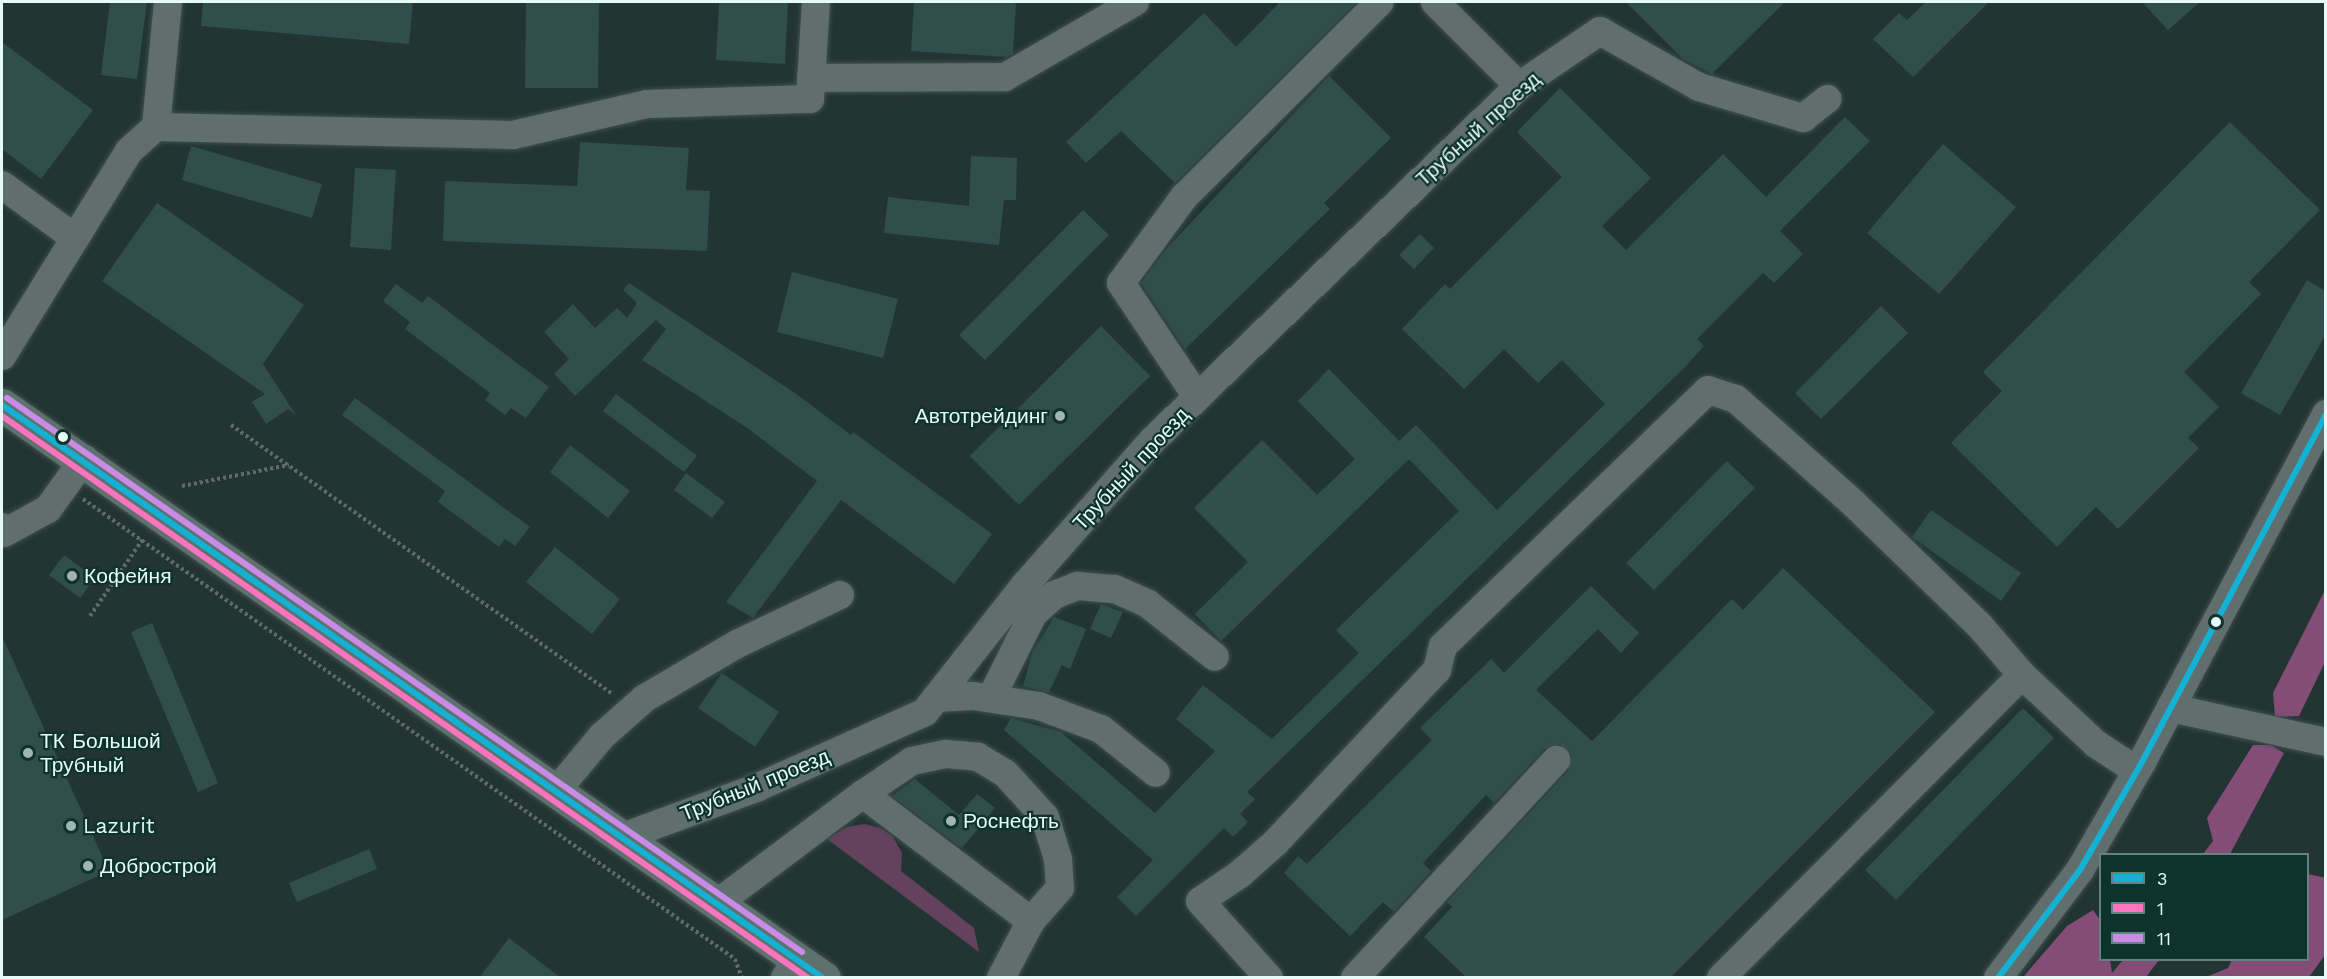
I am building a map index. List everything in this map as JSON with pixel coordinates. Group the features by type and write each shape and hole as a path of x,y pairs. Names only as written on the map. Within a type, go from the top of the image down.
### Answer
{"main road":[{"path":"2,405 84,459 719,902 791,969 824,978"}],"street":[{"path":"2,356 129,151 156,127 168,2"},
{"path":"156,127 513,135 648,104 810,99 816,2"},
{"path":"811,78 1005,77 1135,2"},
{"path":"1197,397 1121,283 1184,197 1380,2"},
{"path":"1435,2 1519,86"},
{"name":"Трубный проезд","path":"625,836 756,788 925,712 1032,577 1152,441 1519,86 1600,31 1699,87 1803,118 1827,99"},
{"path":"2,184 75,238"},
{"path":"1269,978 1200,901 1240,874 1276,842 1437,670 1443,646 1708,390 1736,399 1852,503 1980,626 2022,675 2096,744 2136,770"},
{"path":"1998,978 2080,870 2171,708 2325,414"},
{"path":"3,530 48,509 84,459"},
{"path":"991,698 1033,614 1054,595 1078,586 1116,589 1148,604 1215,657"},
{"path":"558,789 602,736 633,708 737,644 840,595"},
{"path":"1721,978 2022,675"},
{"path":"936,698 991,698 1038,706 1101,729 1156,773"},
{"path":"2171,708 2325,742"},
{"path":"719,902 863,794 912,761 946,754 978,757 1005,773 1045,817 1058,859 1060,888 1030,921 1002,978"},
{"path":"1355,978 1556,760"},
{"path":"863,794 1030,921"}],"path":[{"path":"231,425 633,708"},
{"path":"182,486 289,465"},
{"path":"64,486 143,539 735,959 742,978"},
{"path":"90,616 143,539"}],"shaded area":[{"path":"2325,590 2325,662 2299,716 2275,717 2273,693"},
{"path":"2253,745 2271,745 2284,753 2231,853 2204,853 2213,841 2207,818"},
{"path":"864,824 881,828 893,837 902,853 901,871 974,928 979,952 827,839 847,827"},
{"path":"2309,874 2326,878 2325,955 2309,977 2206,977 2228,968 2232,961 2309,961"},
{"path":"2093,910 2099,919 2099,961 2110,961 2112,973 2122,961 2158,961 2146,977 2023,977 2067,926"}],"building":[{"path":"110,2 147,2 137,79 101,75"},
{"path":"203,2 413,2 409,44 201,26"},
{"path":"526,2 599,2 598,88 525,88"},
{"path":"719,2 788,2 785,64 716,60"},
{"path":"914,2 1016,2 1013,54 1007,57 911,51"},
{"path":"1280,2 1357,2 1175,183 1121,131 1086,163 1066,142 1204,13 1236,47"},
{"path":"1626,2 1785,2 1712,74 1683,59"},
{"path":"1926,2 1989,2 1913,77 1873,39 1899,13 1907,20"},
{"path":"2142,2 2200,2 2168,30"},
{"path":"2,42 93,110 41,179 2,149"},
{"path":"1329,76 1391,138 1324,203 1330,209 1185,349 1141,283 1167,248"},
{"path":"1560,88 1651,178 1602,226 1626,250 1723,154 1766,197 1845,117 1870,141 1780,231 1803,254 1774,283 1763,273 1697,339 1704,346 1684,368 1247,792 1255,799 1240,814 1248,822 1233,837 1224,828 1136,916 1117,897 1153,860 1004,730 1011,718 1061,732 1155,813 1215,751 1176,719 1203,685 1272,739 1359,653 1336,630 1459,511 1409,459 1221,641 1195,614 1248,562 1194,508 1262,440 1317,495 1355,459 1298,401 1329,369 1399,441 1416,425 1497,510 1605,404 1562,360 1538,383 1504,349 1464,389 1402,329 1445,284 1450,289 1562,177 1517,132"},
{"path":"2230,122 2320,210 2249,282 2261,294 2184,372 2219,407 2188,438 2199,448 2118,529 2096,507 2057,547 1951,443 2002,391 1983,372"},
{"path":"580,142 689,148 686,190 710,191 707,251 443,241 445,181 577,186"},
{"path":"1943,144 2016,207 1939,294 1867,233"},
{"path":"191,146 322,184 312,218 182,180"},
{"path":"971,156 1017,158 1016,200 1004,200 999,245 884,233 888,197 969,206"},
{"path":"355,168 396,170 391,250 350,247"},
{"path":"157,203 304,305 263,364 296,415 288,409 266,424 252,402 265,394 102,281"},
{"path":"1083,210 1109,235 985,360 959,335"},
{"path":"1420,234 1434,248 1414,269 1399,255"},
{"path":"792,272 898,299 883,358 777,332"},
{"path":"2307,280 2325,291 2325,336 2280,415 2241,393"},
{"path":"629,283 795,393 851,435 853,432 992,534 954,584 841,500 753,618 726,602 817,481 746,427 642,360 666,329 656,320 575,396 554,374 569,359 544,332 573,304 595,328 617,308 627,318 637,303 623,290"},
{"path":"396,284 422,303 428,296 549,387 526,418 511,408 505,415 485,400 490,393 405,329 410,322 383,301"},
{"path":"1881,306 1908,333 1821,419 1795,393"},
{"name":"Автотрейдинг","path":"1101,326 1150,376 1019,505 970,456"},
{"path":"616,394 697,456 684,472 603,411"},
{"path":"355,398 530,527 515,546 505,539 499,547 438,502 445,491 342,415"},
{"path":"570,445 630,491 608,518 550,472"},
{"path":"1727,461 1755,488 1654,590 1626,563"},
{"path":"686,473 725,502 712,518 674,490"},
{"path":"1931,510 2021,573 2001,601 1912,537"},
{"path":"555,547 620,599 592,634 526,582"},
{"name":"Кофейня","path":"64,555 95,578 80,598 49,575"},
{"path":"1783,568 1935,712 1670,978 1467,978 1424,937 1452,907 1447,902 1568,771 1572,755 1560,744 1544,749 1494,803 1486,795 1423,863 1431,871 1394,912 1383,902 1350,936 1284,873 1298,856 1307,864 1432,740 1420,728 1491,659 1504,673 1591,586 1639,633 1621,653 1598,629 1536,690 1592,741 1732,599 1743,610"},
{"path":"1101,604 1123,612 1111,638 1090,629"},
{"path":"1054,617 1086,629 1070,669 1062,665 1049,692 1023,686 1032,653"},
{"path":"152,623 218,783 198,792 131,632"},
{"name":"ТК Большой Трубный","path":"2,636 109,871 2,920"},
{"path":"722,673 779,712 755,747 698,708"},
{"path":"2023,708 2054,738 1896,900 1865,870"},
{"path":"915,779 959,815 977,794 995,808 962,848 892,796"},
{"path":"369,849 377,869 297,902 289,883"},
{"path":"509,938 561,978 479,978"}],"transit line":[{"name":"11","path":"7,398 802,952"},
{"name":"3","path":"2,405 823,978"},
{"name":"3","path":"1998,978 2080,870 2142,762 2326,415"},
{"name":"1","path":"2,416 808,978"}],"place":[{"name":"Автотрейдинг","path":"1060,416"},
{"name":"Кофейня","path":"72,576"},
{"name":"ТК Большой Трубный","path":"28,753"},
{"name":"Роснефть","path":"951,821"},
{"name":"Lazurit","path":"71,826"},
{"name":"Добрострой","path":"88,866"}]}
